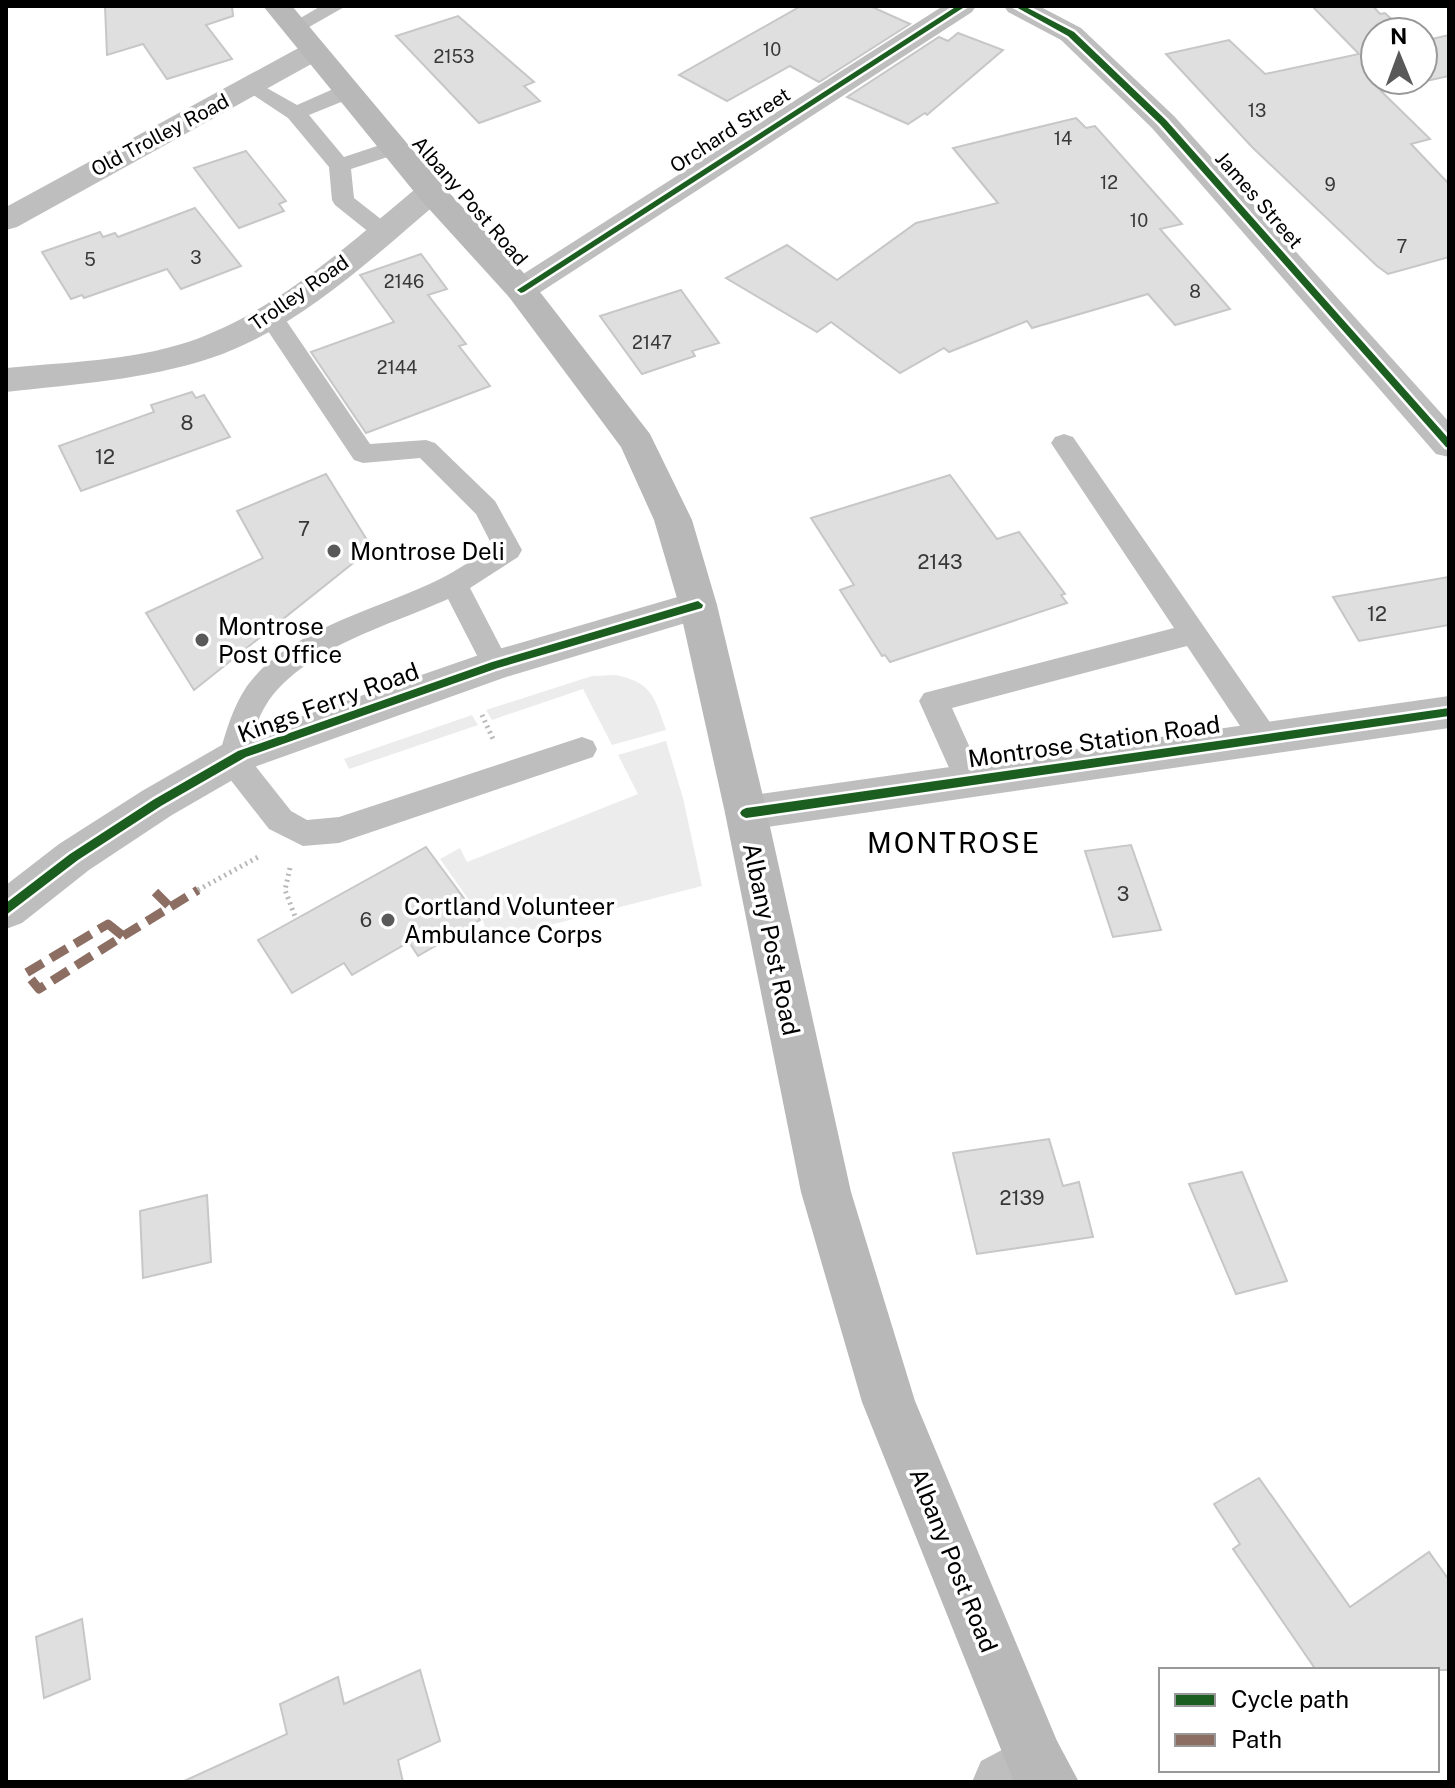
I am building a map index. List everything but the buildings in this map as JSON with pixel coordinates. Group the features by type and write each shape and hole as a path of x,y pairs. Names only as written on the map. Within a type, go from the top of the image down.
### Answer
{"main road":[{"name":"Albany Post Road","path":"295,28 431,192 521,290 637,443 673,520 698,605 746,813 826,1192 889,1402 1029,1775"}],"street":[{"name":"Orchard Street","path":"521,290 962,6"},
{"name":"James Street","path":"1018,6 1071,34 1163,122 1449,445"},
{"name":"Old Trolley Road","path":"6,220 251,85 295,28"},
{"name":"Trolley Road","path":"6,380 141,364 200,350 242,333 270,316 383,232 431,192"},
{"name":"Kings Ferry Road","path":"6,910 74,857 157,803 233,760 496,665 698,605"},
{"name":"Montrose Station Road","path":"746,813 1449,712"}],"lane":[{"path":"295,28 336,6"},
{"path":"251,85 296,113 340,166 343,200 383,232"},
{"path":"296,113 348,91"},
{"path":"340,166 395,147"},
{"path":"270,316 363,454 426,449 486,508 508,550 454,584 320,645 277,673 247,710 233,760 280,820 303,833 339,830 582,749"},
{"path":"1064,443 1265,739"},
{"path":"454,584 496,665"},
{"path":"970,781 934,701 1193,634"}],"path":[{"path":"198,890 303,833"},
{"path":"296,919 285,890 303,833"}],"shaded area":[{"path":"616,675 645,687 666,730 612,745 583,689 492,720 486,710 592,676"},
{"path":"472,715 478,725 349,769 344,759"},
{"path":"666,741 683,798 702,886 488,941 483,920 440,859 460,848 467,862 638,794 618,755"}],"marked path":[{"path":"123,936 39,989 26,973 108,924 123,936 198,890"},
{"path":"155,892 170,907"}],"cycle path":[{"path":"521,290 962,6"},
{"path":"1018,6 1071,34 1163,122 1449,445"},
{"path":"6,910 74,857 157,803 242,754 496,665 698,605"},
{"path":"746,813 1449,712"}],"place":[{"name":"Montrose Deli","path":"334,551"},
{"name":"Montrose Post Office","path":"202,640"},
{"name":"Cortland Volunteer Ambulance Corps","path":"388,920"}],"district":[{"name":"MONTROSE","path":"954,842"}]}
